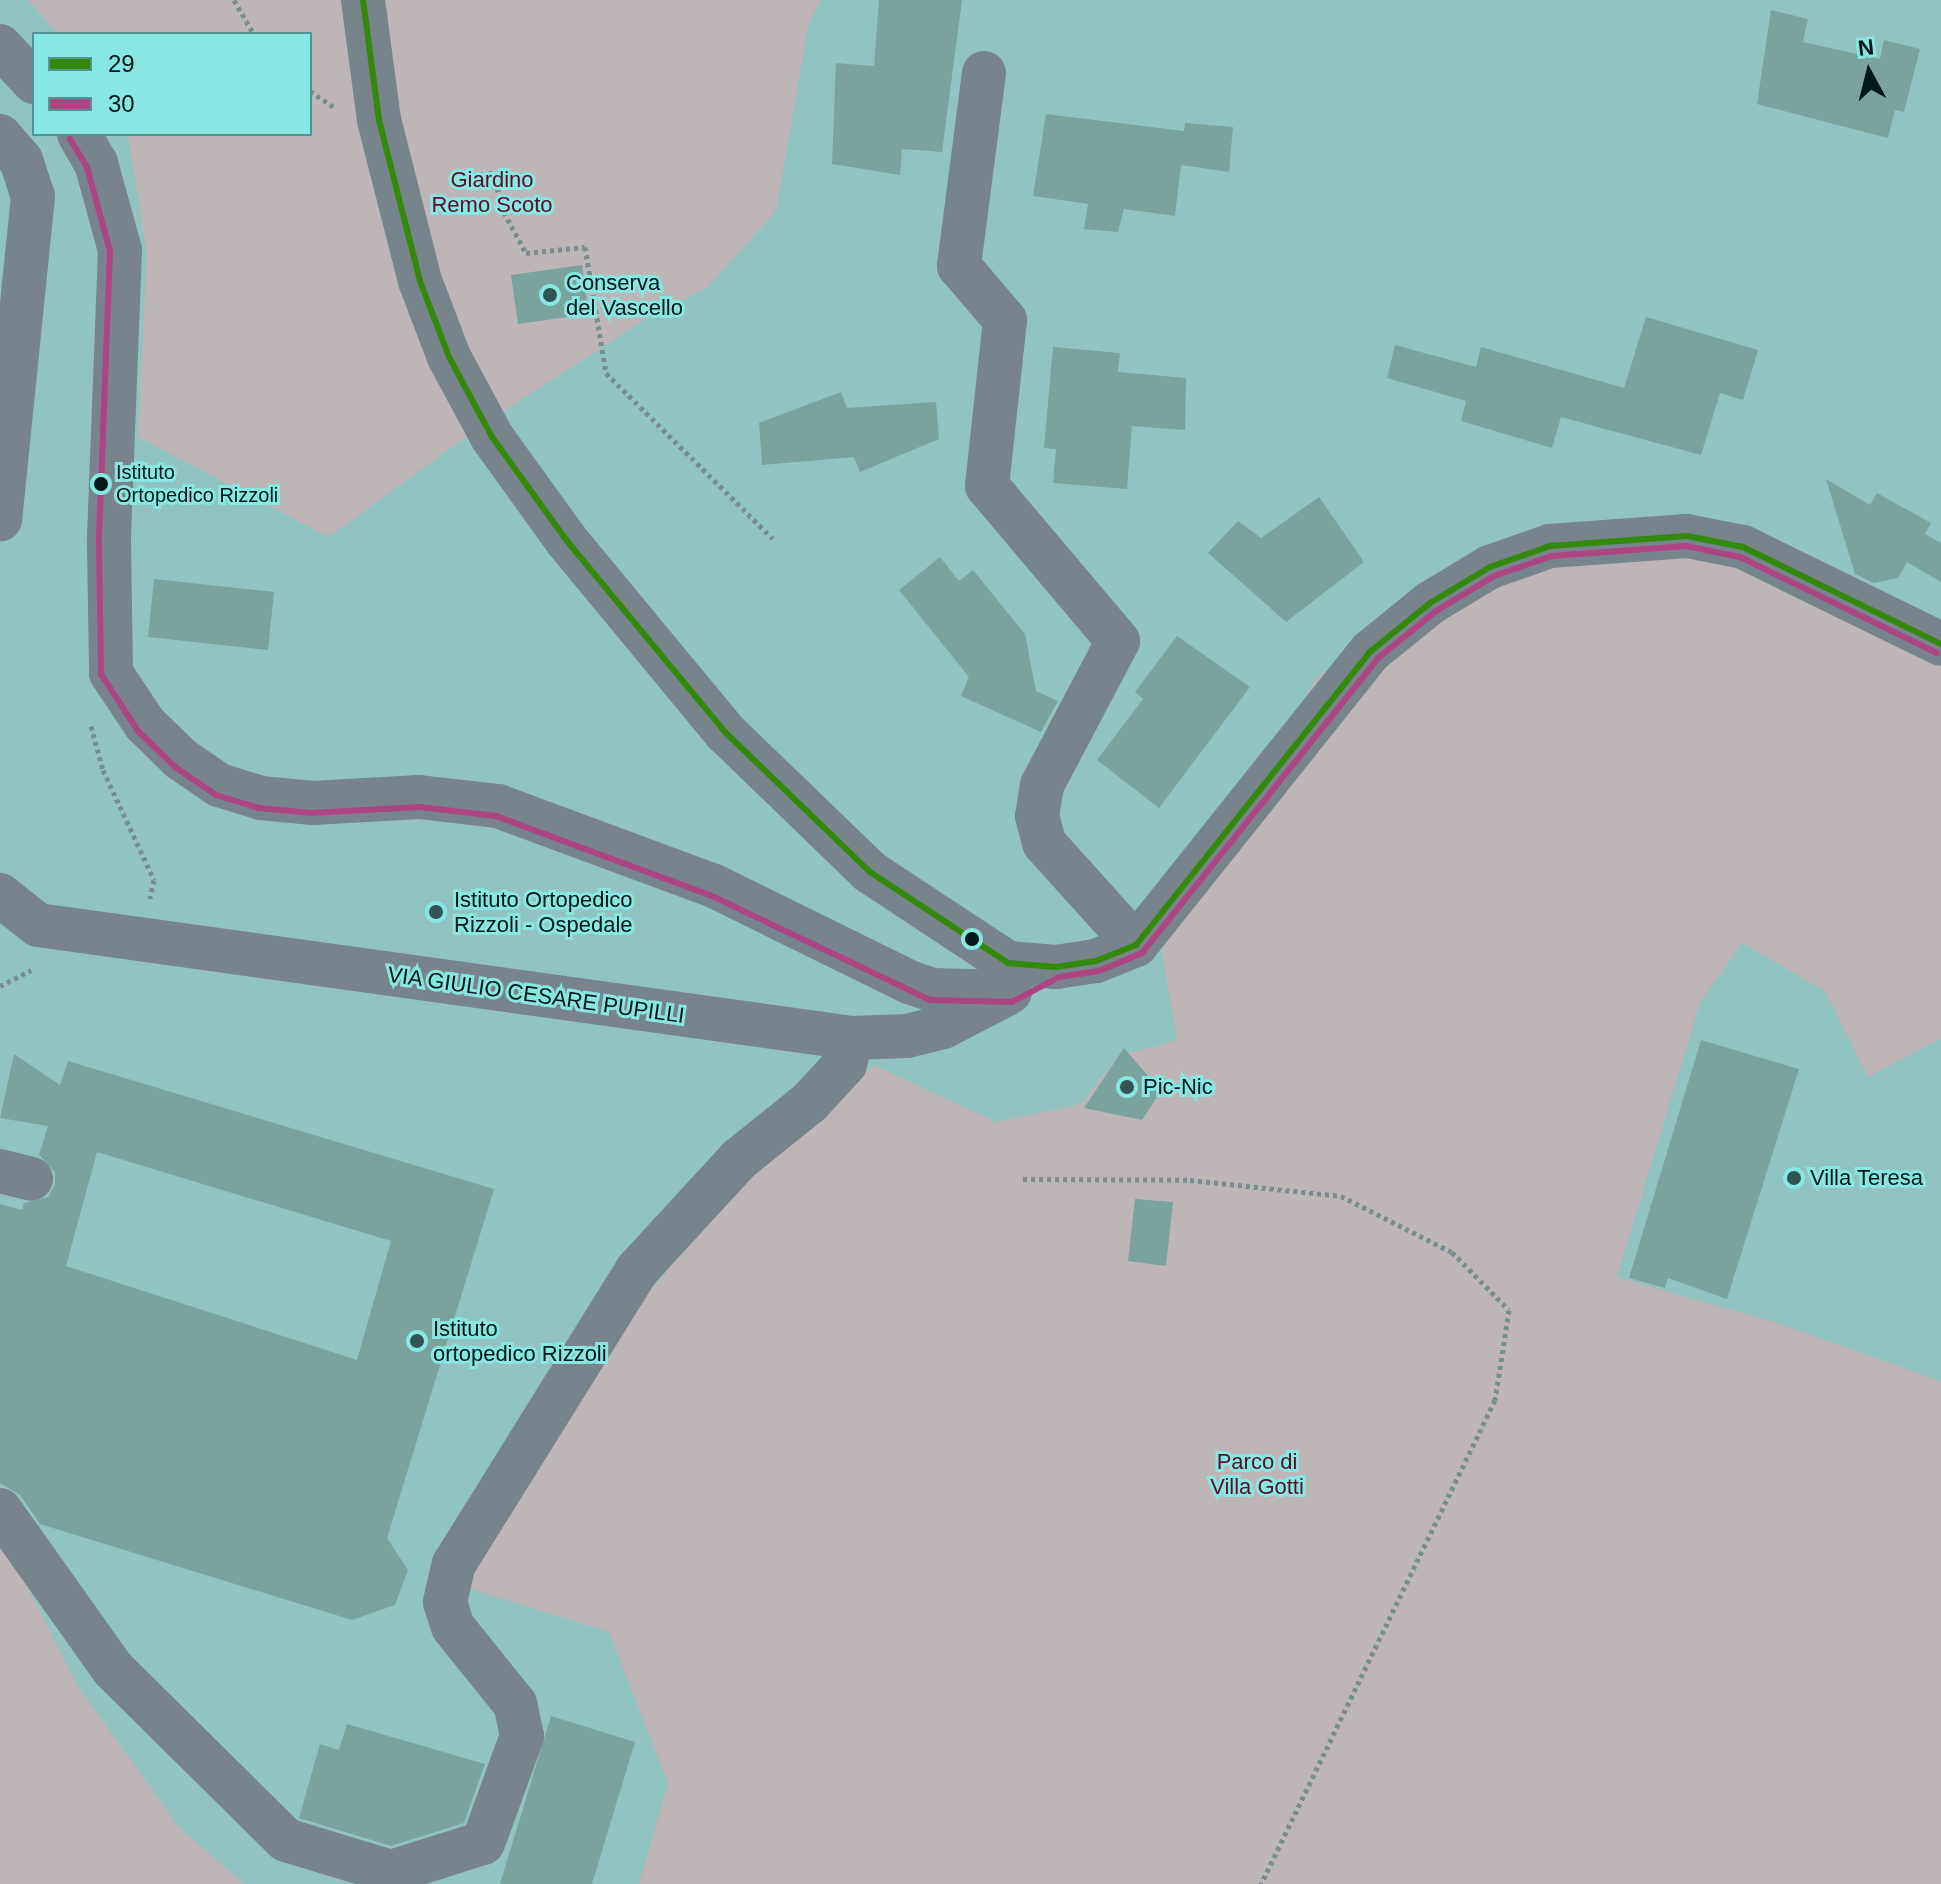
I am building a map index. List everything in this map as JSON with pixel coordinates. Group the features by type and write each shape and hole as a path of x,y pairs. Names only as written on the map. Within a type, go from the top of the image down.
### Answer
{"street":[{"path":"363,0 379,120 420,281 449,357 492,437 673,674 870,872 1008,963 1056,967 1096,961 1136,945 1371,651 1430,603 1490,567 1550,546 1687,536 1743,547 1941,644"},
{"path":"0,46 32,80"},
{"path":"984,73 959,266 1005,320 987,486 1118,641 1042,785 1037,816 1044,843 1136,945"},
{"path":"0,136 21,160 33,196 0,519"},
{"path":"80,136 96,163 120,250 109,543 111,673 145,724 181,759 219,785 261,798 313,803 419,797 498,806 714,886 909,982 932,990 1010,992"},
{"name":"VIA GIULIO CESARE PUPILLI","path":"2,905 38,925 852,1038 907,1036 943,1027 1056,967"},
{"path":"0,1510 113,1669 286,1840 391,1872 483,1843 522,1736 515,1704 453,1627 445,1602 454,1564 637,1270 738,1160 809,1103 845,1064 852,1038"}],"path":[{"path":"234,0 253,32"},
{"path":"457,177 495,172 500,205 526,253 585,247 606,373 773,539"},
{"path":"87,711 103,770 154,880 144,941"},
{"path":"1023,1179 1190,1180 1341,1196 1452,1252 1509,1310 1495,1400 1261,1884"}],"green space":[{"name":"Giardino Remo Scoto","path":"28,0 821,0 809,23 776,211 707,288 646,319 484,424 329,537 138,437 147,255 128,136 312,136 312,32 56,32"},
{"name":"Parco di Villa Gotti","path":"1666,523 1941,637 1941,1039 1868,1077 1825,991 1742,943 1700,1003 1617,1277 1774,1322 1941,1381 1941,1884 639,1884 668,1783 609,1632 461,1586 602,1349 732,1192 874,1065 996,1122 1081,1104 1119,1056 1177,1040 1156,918 1196,886 1317,677 1467,574"},
{"path":"0,1522 16,1565 78,1686 180,1828 244,1884 0,1884"}],"building":[{"path":"879,0 962,0 942,152 902,149 900,175 832,164 836,63 874,66"},
{"path":"1771,10 1808,19 1803,42 1880,59 1884,40 1920,49 1904,112 1895,110 1888,138 1757,104"},
{"path":"1046,114 1184,131 1185,123 1233,127 1229,172 1181,165 1175,216 1124,209 1118,232 1084,229 1088,204 1033,196"},
{"name":"Conserva del Vascello","path":"582,265 589,314 518,324 511,275"},
{"path":"1646,317 1758,350 1743,400 1720,393 1701,455 1561,417 1552,448 1461,421 1466,401 1387,378 1395,345 1476,367 1481,347 1624,388"},
{"path":"1053,347 1120,353 1118,372 1186,378 1185,430 1132,426 1127,489 1053,483 1056,449 1044,448"},
{"path":"841,392 847,408 936,402 939,439 860,472 854,457 762,465 759,423"},
{"path":"1826,479 1870,505 1877,493 1931,523 1925,534 1941,543 1941,582 1907,562 1898,578 1874,583 1855,574"},
{"path":"1319,497 1364,562 1286,622 1208,553 1238,521 1261,538"},
{"path":"940,557 959,581 973,570 1025,634 1036,691 1058,701 1041,732 961,696 969,677 899,590"},
{"path":"154,579 274,592 268,650 148,637"},
{"path":"1177,636 1250,687 1159,808 1097,760 1143,699 1135,692"},
{"path":"1701,1040 1799,1069 1727,1299 1668,1278 1665,1288 1629,1278"},
{"name":"Pic-Nic","path":"1124,1048 1161,1091 1142,1120 1084,1108"},
{"name":"Istituto ortopedico Rizzoli","path":"14,1054 60,1085 68,1061 494,1189 387,1538 408,1570 395,1605 352,1620 40,1524 20,1495 0,1483 0,1204 22,1210 24,1203 48,1197 55,1184 55,1172 39,1155 48,1126 0,1118","holes":["97,1152 391,1241 357,1360 66,1266"]},
{"path":"1135,1199 1173,1202 1166,1266 1128,1261"},
{"path":"551,1716 635,1742 592,1884 500,1884"},
{"path":"347,1724 485,1764 464,1823 391,1846 299,1818 320,1744 339,1750"}],"transit line":[{"name":"29","path":"363,0 379,120 420,281 449,357 492,437 567,541 726,733 870,872 1008,963 1056,967 1096,961 1136,945 1371,651 1430,603 1490,567 1550,546 1687,536 1743,547 1941,644"},
{"name":"30","path":"70,139 87,167 110,251 99,543 101,674 138,731 175,767 216,795 259,808 312,813 419,807 496,816 710,895 930,1000 1012,1002 1059,977 1099,971 1142,953 1378,658 1436,611 1494,576 1552,556 1686,546 1740,557 1937,653"}],"place":[{"name":"Conserva del Vascello","path":"550,295"},
{"name":"Istituto Ortopedico Rizzoli","path":"101,484"},
{"name":"Istituto Ortopedico Rizzoli - Ospedale","path":"436,912"},
{"name":"Pic-Nic","path":"1127,1087"},
{"name":"Villa Teresa","path":"1794,1178"},
{"name":"Istituto ortopedico Rizzoli","path":"417,1341"}]}
